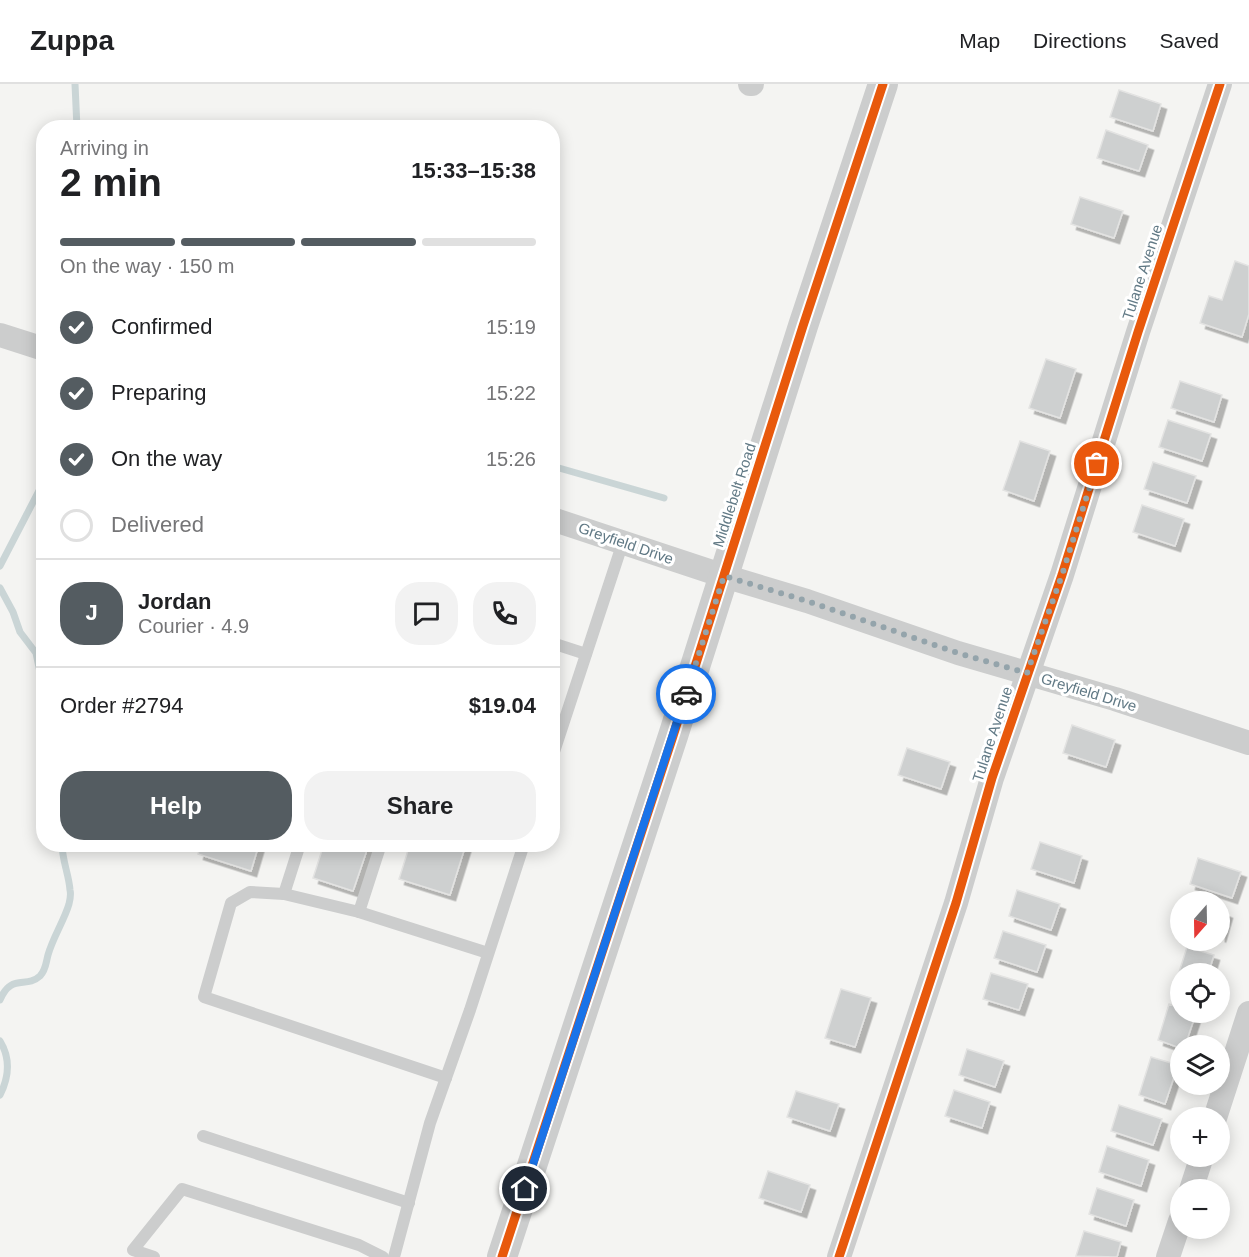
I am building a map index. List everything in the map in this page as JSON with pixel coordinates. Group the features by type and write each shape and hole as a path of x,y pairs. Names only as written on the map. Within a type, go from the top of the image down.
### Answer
{"street":[{"name":"Middlebelt Road","path":"502,1257 724,576 802,326 883,84"},
{"name":"Tulane Avenue","path":"839,1257 956,903 993,778 1062,575 1220,84"},
{"path":"0,335 36,346"},
{"name":"Greyfield Drive","path":"560,522 807,601 958,653 1115,699 1249,743"},
{"path":"1219,1107 1249,1013"},
{"path":"1168,1257 1174,1239"}],"lane":[{"path":"560,734 623,542"},
{"path":"560,646 586,654"},
{"path":"284,894 297,852"},
{"path":"358,912 378,852"},
{"path":"394,1257 430,1123 521,852"},
{"path":"446,1078 204,997 231,903 250,892 284,894 358,912 488,953"},
{"path":"202,1136 409,1203"},
{"path":"154,1257 133,1250 182,1189 359,1245 383,1257"}],"building":[{"path":"1119,90 1161,104 1153,131 1110,117"},
{"path":"1106,130 1148,145 1139,171 1097,158"},
{"path":"1080,197 1123,211 1114,238 1071,224"},
{"path":"1235,261 1249,266 1249,314 1242,337 1200,323 1209,296 1222,300"},
{"path":"1046,359 1076,369 1060,418 1029,408"},
{"path":"1180,381 1222,395 1214,422 1171,408"},
{"path":"1168,420 1211,434 1202,461 1159,447"},
{"path":"1020,441 1050,451 1034,501 1003,490"},
{"path":"1153,462 1196,476 1187,503 1144,489"},
{"path":"1142,505 1184,519 1175,546 1133,532"},
{"path":"1072,725 1115,740 1106,767 1063,753"},
{"path":"907,748 950,762 941,789 898,775"},
{"path":"1040,842 1082,856 1074,883 1031,869"},
{"path":"199,852 257,852 251,871 198,854"},
{"path":"321,852 366,852 353,891 313,878"},
{"path":"407,852 463,852 450,895 399,879"},
{"path":"1198,858 1241,872 1232,898 1230,891 1211,891 1190,884"},
{"path":"1017,890 1060,904 1051,930 1009,916"},
{"path":"1003,931 1046,945 1037,972 994,958"},
{"path":"1186,951 1200,951 1214,955 1211,963 1182,963"},
{"path":"991,973 1028,984 1019,1010 983,999"},
{"path":"841,989 871,998 855,1047 825,1038"},
{"path":"1169,1004 1170,1023 1193,1023 1189,1035 1170,1035 1170,1044 1158,1040"},
{"path":"967,1049 1004,1061 995,1087 959,1075"},
{"path":"1151,1057 1170,1063 1170,1089 1165,1104 1139,1095"},
{"path":"954,1090 990,1102 982,1128 945,1116"},
{"path":"796,1091 839,1104 830,1131 787,1117"},
{"path":"1119,1105 1162,1119 1153,1145 1111,1131"},
{"path":"1107,1146 1149,1160 1141,1186 1099,1172"},
{"path":"768,1171 810,1185 801,1212 759,1198"},
{"path":"1097,1188 1134,1200 1126,1226 1089,1214"},
{"path":"1084,1231 1121,1242 1117,1257 1076,1256"}],"waterway":[{"path":"75,84 77,120"},
{"path":"560,468 664,498"},
{"path":"0,566 36,496"},
{"path":"0,588 13,612 20,632 36,653"},
{"path":"0,1000 9,987 35,980 45,969 50,948 70,899 63,852"},
{"path":"0,1041 6,1054 8,1068 0,1095"}],"cycle path":[{"path":"502,1257 883,84"},
{"path":"839,1257 956,903 992,778 1062,575 1138,332 1220,84"}],"way so far":[{"path":"686,694 724,576 807,601 958,653 1027,673 1062,575 1097,464"}],"route":[{"path":"525,1189 686,694"}]}
